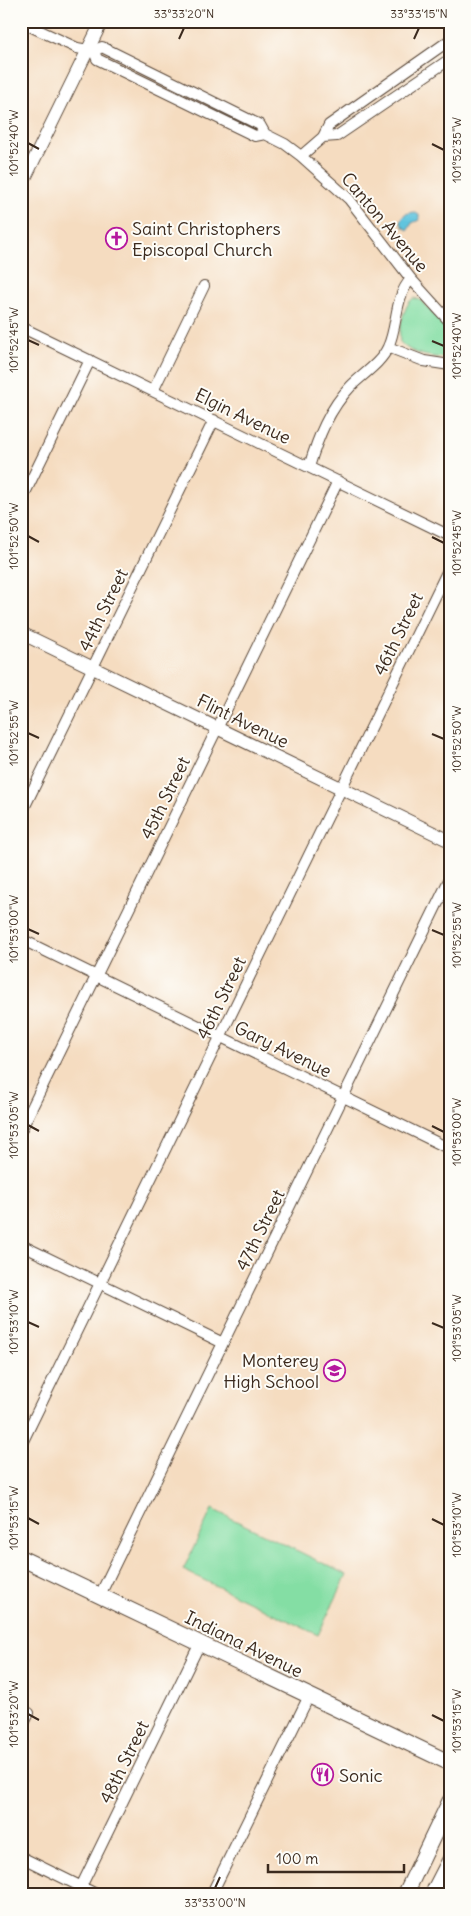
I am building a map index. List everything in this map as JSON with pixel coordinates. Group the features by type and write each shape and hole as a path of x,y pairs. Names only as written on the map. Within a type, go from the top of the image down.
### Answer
{"main road":[{"name":"Indiana Avenue","path":"21,1558 450,1763"},
{"path":"405,1895 450,1801"},
{"path":"432,1895 450,1860"}],"street":[{"path":"21,186 90,51 102,21"},
{"name":"Canton Avenue","path":"21,22 77,48 90,51 102,47 260,125 265,134 285,144 301,156 349,200 411,279 450,322"},
{"path":"301,156 323,137 329,125 450,40"},
{"name":"Canton Avenue","path":"90,51 97,59 217,118 255,136 265,134"},
{"path":"323,137 337,136 450,59"},
{"path":"217,118 222,106"},
{"path":"309,467 321,430 339,399 378,361 388,347 402,293 406,284 411,279"},
{"path":"153,391 204,286"},
{"name":"Elgin Avenue","path":"21,327 450,536"},
{"path":"388,347 424,362 450,365"},
{"path":"21,500 90,360"},
{"name":"44th Street","path":"21,814 214,420"},
{"name":"45th Street","path":"21,1130 338,481"},
{"name":"46th Street","path":"21,1445 450,566"},
{"name":"Flint Avenue","path":"21,633 450,841"},
{"name":"47th Street","path":"100,1595 450,878"},
{"name":"Gary Avenue","path":"21,939 450,1149"},
{"path":"21,1245 223,1343"},
{"name":"48th Street","path":"79,1891 200,1643"},
{"path":"211,1895 308,1696"},
{"path":"21,1729 29,1713"},
{"path":"21,1857 79,1891 98,1895"}],"green space":[{"path":"414,298 420,300 450,331 450,358 416,353 400,342 402,318 407,305"},
{"path":"212,1509 347,1575 318,1635 183,1570"}],"water":[{"path":"414,212 419,215 419,220 412,223 408,230 403,227 400,221 405,214"}],"place":[{"name":"Saint Christophers Episcopal Church","path":"116,238"},
{"name":"Monterey High School","path":"335,1370"},
{"name":"Sonic","path":"323,1775"}]}
